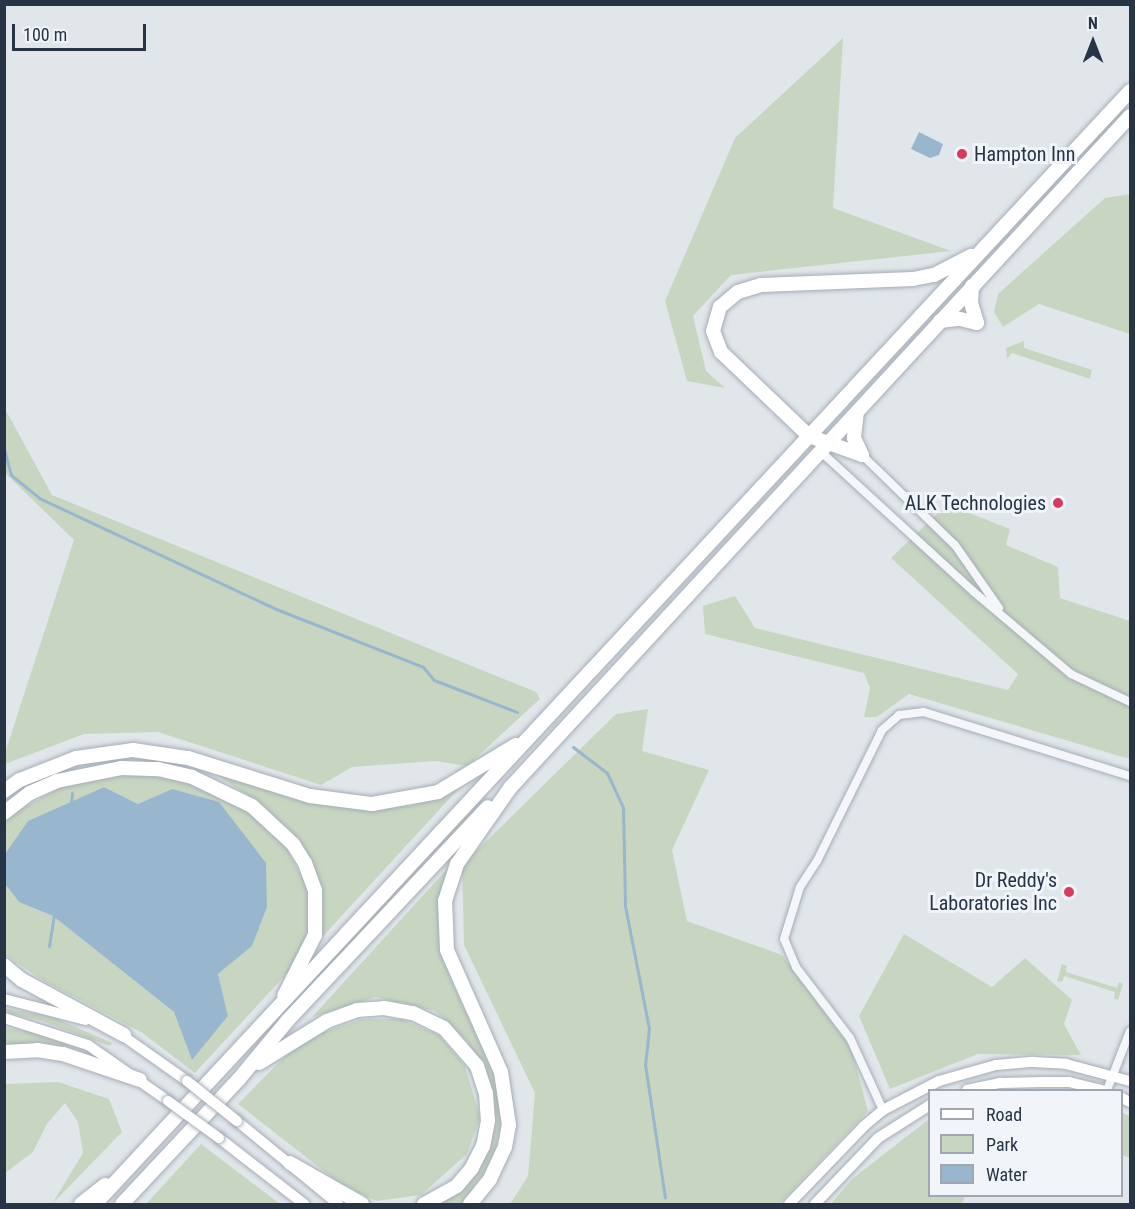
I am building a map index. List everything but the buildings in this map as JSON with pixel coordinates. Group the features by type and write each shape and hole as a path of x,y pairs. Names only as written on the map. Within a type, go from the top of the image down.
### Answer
{"highway":[{"path":"95,1204 497,776 526,738 1131,91"},
{"path":"122,1204 239,1079 288,1020 474,819 510,788 1131,116"},
{"path":"858,409 853,424 862,455 824,446 809,436 721,352 713,331 720,307 738,292 760,285 912,279 934,275 978,253"},
{"path":"940,321 960,319 977,323 971,303 972,286"},
{"path":"4,791 20,780 76,758 133,750 188,758 310,796 372,804 438,792 469,776 526,738"},
{"path":"4,813 30,793 57,781 121,768 158,769 192,777 252,806 292,844 315,890 315,935 276,1011"},
{"path":"482,1204 490,1179 505,1147 507,1097 501,1072 455,973 444,927 445,901 457,864 510,788"},
{"path":"4,965 22,980 124,1035"},
{"path":"239,1079 278,1049 327,1021 357,1010 384,1008 413,1013 444,1028 477,1066 486,1093 488,1121 483,1146 472,1168 457,1186 423,1204"},
{"path":"4,1052 37,1050 63,1054 140,1080"},
{"path":"290,1163 362,1204"},
{"path":"81,1204 133,1164"},
{"path":"470,1204 490,1179"}],"street":[{"path":"824,446 974,592 1004,614 1071,674 1131,702"},
{"path":"862,455 955,545 1004,614"},
{"path":"883,1110 850,1038 796,967 784,939 800,887 823,851 882,730 899,715 924,712 1131,776"},
{"path":"4,999 69,1014 124,1035 187,1081 338,1204"},
{"path":"4,1018 88,1045 219,1137 304,1204"},
{"path":"1107,1089 1131,1031"},
{"path":"789,1204 883,1110 939,1081 996,1065 1066,1064 1131,1081"},
{"path":"972,1089 1001,1083 1042,1082 1069,1082 1098,1089"},
{"path":"815,1204 878,1138 928,1106"}],"green space":[{"path":"843,38 833,208 951,251 731,275 693,316 706,371 725,388 687,381 665,301 735,138"},
{"path":"1130,194 1130,334 1039,304 1003,327 994,312 998,294 1105,198"},
{"path":"1024,341 1024,348 1092,370 1090,379 1012,353 1007,359 1006,348"},
{"path":"4,407 52,495 536,692 540,699 467,766 436,761 352,767 321,785 158,732 84,734 5,764 5,753 74,540 5,473"},
{"path":"954,507 1010,529 1006,545 1058,567 1060,598 1130,621 1130,759 909,694 877,717 864,717 870,688 864,673 705,634 703,606 735,596 755,628 1008,690 1018,674 891,558 940,511"},
{"path":"648,709 642,751 709,770 672,850 687,921 782,955 851,1047 868,1111 779,1204 510,1204 528,1176 535,1093 464,945 462,865 616,714"},
{"path":"205,767 331,806 411,806 462,785 314,946 317,878 300,841 265,807"},
{"path":"156,772 225,793 284,843 308,889 308,931 290,970 195,1073 141,1032 44,981 4,954 5,884 19,902 53,916 174,1012 192,1059 228,1016 218,974 252,946 172,789 138,804 104,787 28,821 5,854 5,818 74,780"},
{"path":"448,868 440,902 440,945 450,978 495,1072 501,1097 502,1123 492,1162 462,1204 441,1204 464,1187 479,1168 492,1137 495,1114 491,1084 468,1042 435,1011 376,997 312,1017"},
{"path":"904,934 992,987 1025,958 1072,1000 1064,1024 1081,1055 978,1054 890,1089 859,1016"},
{"path":"1062,964 1067,966 1066,972 1117,988 1119,982 1123,984 1118,1000 1114,998 1115,992 1064,976 1062,982 1057,981"},
{"path":"4,1008 53,1017 112,1043 110,1046 42,1021 5,1012"},
{"path":"363,1019 401,1019 439,1035 465,1066 480,1117 467,1154 421,1195 376,1201 338,1182 238,1104 291,1050 315,1035"},
{"path":"5,1028 47,1034 77,1045 5,1047"},
{"path":"58,1082 109,1099 122,1132 52,1204 83,1153 78,1122 65,1103 47,1124 33,1152 5,1173 5,1084"},
{"path":"1123,1113 1130,1116 1130,1158 1123,1155"},
{"path":"928,1120 928,1197 965,1197 962,1204 831,1204 852,1179"},
{"path":"201,1144 280,1204 146,1204"}],"water":[{"path":"919,132 943,144 939,155 930,158 911,149"},
{"path":"104,787 138,804 172,789 219,802 266,863 267,907 252,946 218,974 228,1016 192,1060 174,1012 53,916 19,902 5,884 5,854 28,821"}],"waterway":[{"path":"4,449 11,475 39,498 276,609 423,667 434,680 517,712"},
{"path":"573,747 607,773 623,808 625,906 649,1028 645,1064 665,1198"},
{"path":"71,803 72,793"},
{"path":"49,946 54,915"}],"place":[{"name":"Hampton Inn","path":"962,154"},
{"name":"ALK Technologies","path":"1058,503"},
{"name":"Dr Reddy's Laboratories Inc","path":"1069,892"}]}
